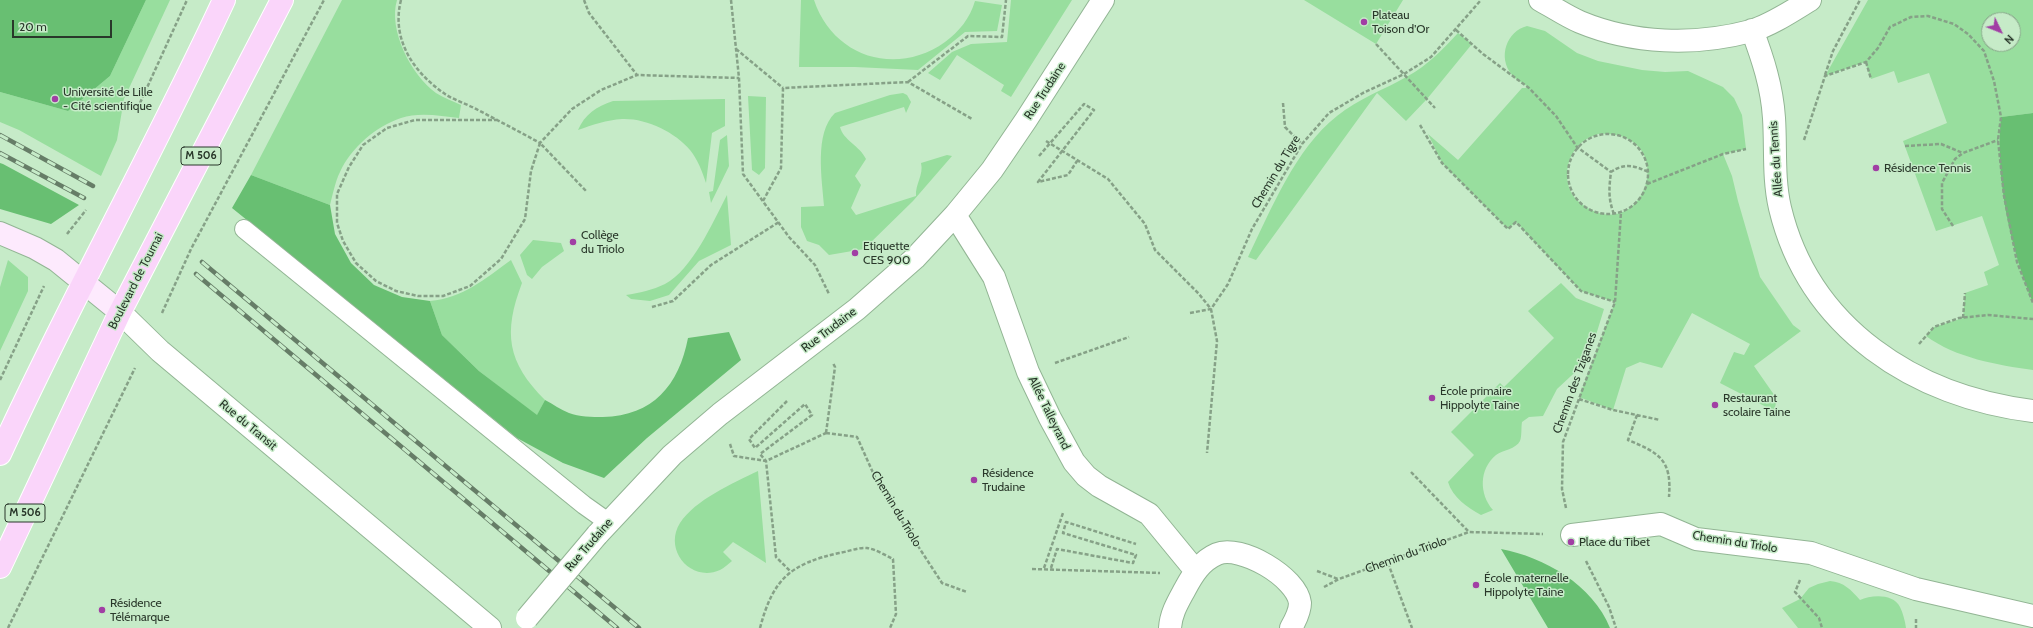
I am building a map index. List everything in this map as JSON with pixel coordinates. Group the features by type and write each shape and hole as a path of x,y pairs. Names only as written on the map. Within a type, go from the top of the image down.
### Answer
{"main road":[{"path":"0,454 43,360 172,109 224,0"},
{"name":"Boulevard de Tournai","path":"0,567 120,312 282,0"}],"street":[{"name":"Rue Trudaine","path":"523,623 603,528 672,455 720,414 894,279 955,216 1007,149 1103,0"},
{"path":"1540,0 1579,21 1625,36 1648,39 1718,38 1752,30 1810,0"},
{"name":"Allée du Tennis","path":"1752,30 1766,69 1771,92 1774,118 1776,187 1780,209 1788,235 1809,278 1823,300 1860,340 1899,368 1918,378 1967,396 2015,409 2033,411"},
{"name":"Allée Talleyrand","path":"955,216 994,278 1028,372 1050,418 1074,462 1086,476 1099,486 1149,514 1195,570"},
{"name":"Rue du Transit","path":"0,233 35,248 56,260 120,312 160,351 490,628"},
{"path":"1572,535 1661,524"},
{"name":"Chemin du Triolo","path":"1661,524 1696,539 1811,553 1916,589 2033,616"},
{"path":"1170,628 1173,611 1195,570 1218,553 1243,554 1276,571 1288,580 1300,603 1297,618 1291,628"}],"lane":[{"path":"244,229 584,505 603,528"}],"path":[{"path":"140,104 187,0"},
{"path":"401,0 398,15 402,39 410,59 425,79 446,95 498,120 540,143 587,192"},
{"path":"584,0 589,14 637,75"},
{"path":"731,0 739,78 743,174 789,237 815,265 831,298"},
{"path":"908,82 968,36 1002,37 1006,0"},
{"name":"Chemin du Tigre","path":"1211,309 1228,284 1252,229 1302,144 1329,113 1363,93 1404,74 1431,57 1481,0"},
{"path":"1647,184 1723,154 1746,149 1774,152 1800,144 1806,139 1813,108 1833,51 1860,0"},
{"path":"1825,76 1866,62 1878,48 1890,27 1911,17 1928,16 1954,24 1968,34 1984,51 1988,62 2000,117 1998,140 2004,196 2017,262 2033,303"},
{"path":"1456,30 1483,54 1529,88 1556,116 1577,147 1611,172"},
{"path":"1376,44 1435,108"},
{"path":"736,48 783,88 908,82 972,119"},
{"path":"1866,62 1871,79"},
{"path":"498,120 415,120 387,128 363,145 349,167 337,194 337,223 343,241 356,263 376,280 396,291 418,296 442,296 470,286 501,260 525,219 531,171 540,143 572,109 601,90 637,75 739,78"},
{"path":"763,201 781,168 783,88"},
{"path":"1283,103 1284,127 1302,144"},
{"path":"1036,159 1084,104 1094,110 1038,182 1068,176 1077,161"},
{"path":"1420,126 1442,163 1508,229 1516,222 1581,291 1615,302"},
{"path":"1598,134 1610,134 1622,136 1632,141 1646,160 1648,172 1647,184 1642,195 1635,204 1621,212 1614,214 1602,214 1590,211 1575,199 1571,191 1567,172 1570,158 1577,147 1587,139 1598,134"},
{"path":"1044,139 1108,179 1145,224 1154,250 1199,294 1211,309 1217,341 1207,453"},
{"path":"1953,226 1942,209 1942,183 1955,159 1963,153 1998,140"},
{"path":"1905,146 1940,144 1963,153"},
{"path":"1614,214 1608,190 1611,172 1620,166 1631,165 1648,172"},
{"path":"0,380 56,260 68,230 88,208"},
{"name":"Chemin des Tziganes","path":"1616,628 1609,607 1572,535 1562,489 1563,442 1615,302 1621,212"},
{"path":"652,307 673,300 711,265 779,222"},
{"path":"1963,318 1965,293"},
{"path":"1190,313 1211,309"},
{"path":"1899,368 1934,327 1963,318 1988,315 2033,319"},
{"path":"1028,372 1129,337"},
{"path":"827,365 832,361"},
{"path":"734,456 766,461 826,433 835,367"},
{"path":"791,397 749,439 755,448 805,404 812,415 760,454 766,461 776,557 791,572"},
{"path":"1579,399 1613,410 1660,420"},
{"path":"1637,415 1628,440 1649,449 1660,456 1669,479 1667,508 1661,524"},
{"name":"Chemin du Triolo","path":"826,433 856,437 879,486 942,583 967,592"},
{"path":"1411,472 1470,532"},
{"path":"1044,568 1062,513"},
{"path":"1051,568 1058,549 1133,564 1136,555 1063,533 1066,522 1136,544 1137,539"},
{"name":"Chemin du Triolo","path":"1298,598 1339,579 1388,563 1470,532 1572,535"},
{"path":"760,628 775,588 800,564 866,548 893,559 896,614 890,628"},
{"path":"1811,553 1795,592 1819,618 1822,628"},
{"path":"1388,563 1412,628"},
{"path":"1032,569 1051,568 1160,573"}],"green space":[{"path":"0,0 146,0 110,76 68,111 0,92"},
{"path":"146,0 170,0 124,99 117,140 101,176 19,130 0,122 0,92 68,111 110,76"},
{"path":"342,0 397,0 395,12 396,25 399,38 410,64 418,75 436,93 461,105 459,118 430,115 408,116 382,126 374,132 358,146 345,163 337,180 330,205 251,175"},
{"path":"801,0 814,0 823,20 836,36 851,48 868,56 887,59 907,58 926,53 945,42 955,34 963,24 975,1 1002,5 997,31 965,32 918,70 855,67 799,67"},
{"path":"1011,0 1072,0 1011,97 1001,91 1004,85 957,55 940,80 928,73 952,52 971,44 1007,42"},
{"name":"Plateau Toison d'Or","path":"1304,0 1403,0 1376,44"},
{"path":"1868,0 2033,0 2033,113 2001,117 2027,285 2033,303 2033,370 1991,363 1964,355 1938,344 1926,336 1934,327 1963,318 1965,293 1988,285 1984,272 1999,265 1982,216 1936,231 1903,141 1947,123 1929,73 1898,83 1894,71 1871,79 1865,62 1825,76"},
{"path":"1527,26 1545,31 1577,53 1598,61 1642,70 1665,72 1688,71 1723,87 1734,98 1742,115 1746,149 1723,154 1732,176 1760,277 1793,325 1801,331 1754,366 1777,399 1774,411 1720,383 1734,352 1744,355 1750,344 1692,313 1662,368 1640,362 1626,368 1613,410 1579,397 1615,302 1581,291 1516,222 1508,229 1442,163 1428,134 1458,160 1522,88 1529,88 1512,75 1505,60 1506,46 1514,33","holes":["1598,134 1625,138 1641,150 1647,167 1646,186 1637,202 1622,213 1602,214 1579,202 1574,197 1570,190 1567,175 1570,160 1577,147 1595,135"]},
{"path":"1458,33 1472,44 1427,99 1406,121 1377,93 1256,260 1248,257 1285,181 1309,145 1322,130 1337,116 1354,104 1415,72 1429,62"},
{"path":"903,93 907,95 911,102 906,113 904,107 840,127 844,136 860,150 866,159 855,176 861,185 851,208 856,215 916,196 922,167 921,163 947,155 952,156 913,201 864,249 829,255 819,245 807,241 801,227 801,207 824,206 821,157 824,132 828,122 835,113 890,95"},
{"path":"748,96 766,97 765,168 759,175 752,170"},
{"path":"725,99 725,126 712,133 706,183 698,162 690,150 676,137 659,127 641,121 622,119 605,122 578,130 588,115 601,106 613,101"},
{"path":"2033,113 2033,303 2017,259 2006,212 2000,164 2000,140 2001,117"},
{"path":"727,135 729,166 711,203 709,192 713,191 720,140"},
{"path":"0,163 79,205 51,224 0,209"},
{"path":"251,175 330,205 335,234 351,263 374,285 402,297 430,301 442,335 479,371 537,415 545,400 566,412 581,416 603,417 621,415 636,411 661,395 670,383 678,370 684,355 688,338 729,332 741,360 647,438 604,478 563,463 517,438 232,208"},
{"path":"727,195 731,245 699,261 669,295 650,301 631,299 626,295 656,288 675,277 693,257"},
{"path":"533,240 561,243 564,251 542,267 532,279 527,275 520,255"},
{"path":"8,260 28,277 28,291 0,351 0,287"},
{"path":"511,260 522,283 512,317 512,346 516,359 523,373 532,386 545,400 537,416 479,371 442,335 430,301 453,296 463,292 483,281"},
{"path":"1561,283 1576,298 1604,309 1592,348 1585,363 1557,389 1543,416 1529,417 1522,422 1521,439 1518,444 1496,455 1486,467 1483,489 1488,504 1493,510 1481,515 1466,505 1453,493 1450,488 1448,482 1474,455 1451,432 1500,383 1504,387 1554,338 1528,311"},
{"path":"758,471 766,563 733,542 723,552 732,561 722,569 709,573 699,572 690,568 683,562 675,544 676,533 680,523 695,507 715,493"},
{"path":"1501,549 1534,559 1565,575 1592,599 1610,628 1548,628"},
{"path":"1830,581 1843,585 1860,600 1882,596 1897,602 1904,617 1906,628 1798,628 1782,608 1800,599 1809,588"}],"railway":[{"path":"0,135 93,186"},
{"path":"0,153 84,198"},
{"path":"202,262 639,628"},
{"path":"196,274 617,628"}],"place":[{"name":"Plateau Toison d'Or","path":"1364,22"},
{"name":"Université de Lille ‐ Cité scientifique","path":"55,99"},
{"name":"Résidence Tennis","path":"1876,168"},
{"name":"Collège du Triolo","path":"573,242"},
{"name":"Etiquette CES 900","path":"855,253"},
{"name":"École primaire Hippolyte Taine","path":"1432,398"},
{"name":"Restaurant scolaire Taine","path":"1715,405"},
{"name":"Résidence Trudaine","path":"974,480"},
{"name":"Place du Tibet","path":"1571,542"},
{"name":"École maternelle Hippolyte Taine","path":"1476,585"},
{"name":"Résidence Télémarque","path":"102,610"}]}
